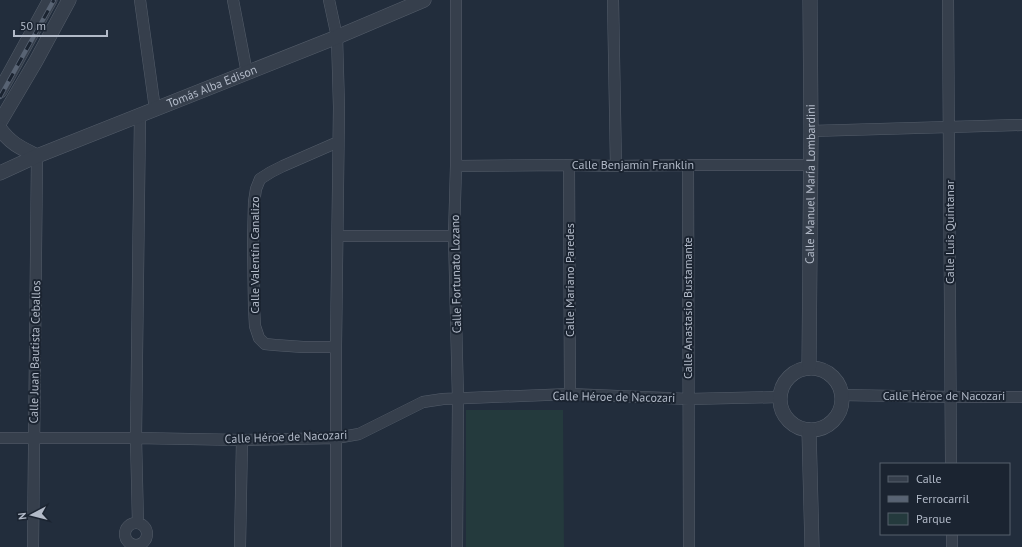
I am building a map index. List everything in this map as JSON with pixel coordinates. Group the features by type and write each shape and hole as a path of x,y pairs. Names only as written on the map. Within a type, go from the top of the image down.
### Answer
{"street":[{"path":"0,91 50,0"},
{"path":"0,122 36,61 69,0"},
{"path":"140,0 155,110"},
{"path":"233,0 247,73"},
{"path":"329,0 337,37 339,107 336,347 336,547"},
{"name":"Tomás Alba Edison","path":"0,173 37,156 337,37 424,0"},
{"name":"Calle Fortunato Lozano","path":"456,0 456,166 454,236 458,398 457,547"},
{"path":"613,0 616,166"},
{"name":"Calle Manuel María Lombardini","path":"810,0 810,368"},
{"name":"Calle Luis Quintanar","path":"948,0 951,463"},
{"path":"138,523 136,438 140,116"},
{"path":"811,130 1022,125"},
{"path":"0,129 6,137 17,146 37,156"},
{"name":"Calle Valentín Canalizo","path":"336,347 275,346 265,344 259,338 255,326 253,237 254,202 256,189 260,179 283,166 338,142"},
{"name":"Calle Juan Bautista Ceballos","path":"33,547 37,156"},
{"name":"Calle Mariano Paredes","path":"569,165 570,394"},
{"name":"Calle Anastasio Bustamante","path":"688,165 689,547"},
{"name":"Calle Benjamín Franklin","path":"456,166 811,165"},
{"path":"338,236 454,236"},
{"path":"810,368 819,368 828,372 835,378 840,386 842,395 842,403 837,417 825,427 817,430 800,428 792,423 785,416 780,397 789,377 802,369 810,368"},
{"name":"Calle Héroe de Nacozari","path":"0,438 242,440 336,438 359,434 423,402 443,399 570,394 688,399 780,397"},
{"name":"Calle Héroe de Nacozari","path":"842,395 950,397 1022,396"},
{"path":"809,430 812,547"},
{"path":"240,547 242,440"},
{"path":"134,523 138,523 145,528 147,535 143,543 136,546 128,543 124,535 126,528 134,523"},
{"path":"952,535 952,547"}],"green space":[{"path":"466,410 563,410 564,547 466,547"}],"railway":[{"path":"0,97 54,0"}]}
